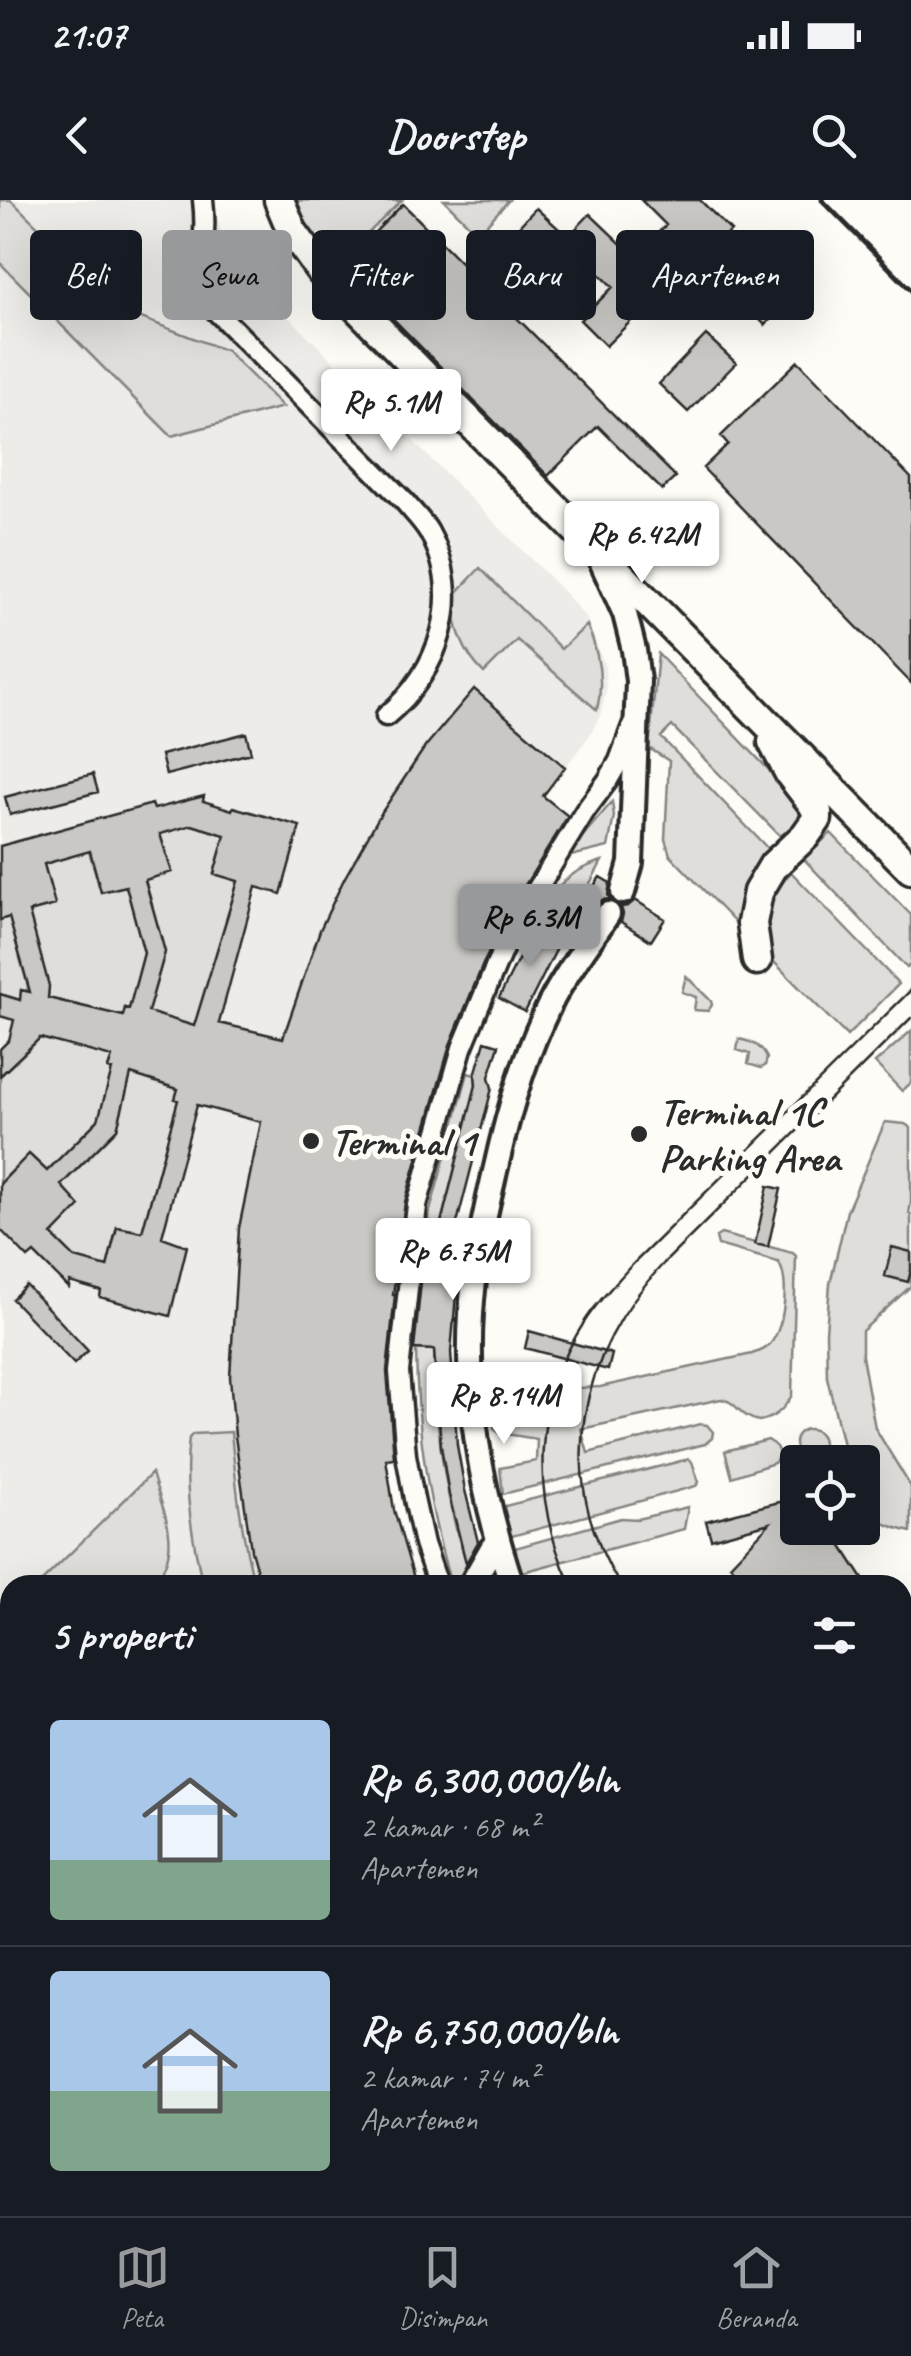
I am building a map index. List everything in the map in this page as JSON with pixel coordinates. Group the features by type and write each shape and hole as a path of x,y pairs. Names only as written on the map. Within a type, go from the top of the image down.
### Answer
{"main road":[{"path":"279,200 292,232 321,271 911,869"},
{"path":"757,960 752,922 763,882 774,865 814,825 817,812 790,774 760,715"}],"street":[{"path":"204,200 205,242 193,288 404,501 429,532 436,549 446,590 438,646 418,682 386,716"},
{"path":"593,544 625,614 638,681 631,863 622,892"},
{"path":"435,1575 424,1544 406,1455 399,1372 417,1205 462,1048 502,951 585,811 608,780 628,740 637,707"},
{"path":"509,1575 480,1463 470,1372 470,1313 480,1234 519,1082 540,1026 608,914"},
{"path":"477,1575 498,1543"}],"shaded area":[{"path":"0,200 212,200 220,230 162,230 162,320 292,320 566,594 587,619 605,667 606,691 590,735 543,796 475,859 342,1465 386,1459 394,1510 413,1575 0,1575"},
{"path":"0,200 11,200 41,230 30,230 30,293 0,263"},
{"path":"292,200 402,200 372,230 312,230 312,240"},
{"path":"444,200 509,200 482,230 474,230"},
{"path":"142,318 227,351 283,407 171,436 56,320"},
{"path":"480,568 561,649 587,625 599,667 597,710 517,640 484,673 476,665 461,639 452,598"},
{"path":"658,654 811,814 786,842 672,726 661,737 772,853 744,932 670,855 665,839 669,761 649,748"},
{"path":"612,802 614,816 608,847 571,856 570,851"},
{"path":"192,825 225,835 214,874 238,881 194,1026 148,1012 165,952 145,880 171,872 160,834"},
{"path":"831,833 911,915 911,964 907,968 803,858"},
{"path":"89,851 101,892 126,886 144,953 129,1009 125,1008 123,1016 48,998 49,986 29,912 55,904 44,864"},
{"path":"602,861 582,898 564,888 549,909 544,906 568,878"},
{"path":"791,872 899,984 847,1036 766,954 763,906"},
{"path":"9,917 28,987 27,991 21,990 20,1000 0,994 0,920"},
{"path":"686,976 711,1001 708,1011 694,1010 696,997 682,992"},
{"path":"911,1031 911,1083 902,1091 875,1063"},
{"path":"35,1036 112,1057 108,1068 112,1070 99,1120 47,1171 29,1154 0,1183 0,1076 34,1044"},
{"path":"739,1039 762,1050 767,1058 765,1066 748,1064 750,1054 737,1050"},
{"path":"468,1073 475,1075 476,1085 440,1226 440,1274 422,1272 430,1211"},
{"path":"131,1074 178,1089 178,1100 142,1232 117,1227 107,1267 75,1258 52,1235 80,1206 61,1185 117,1129"},
{"path":"885,1122 911,1128 911,1286 862,1331 862,1356 875,1428 911,1487 911,1532 880,1521 880,1445 843,1445 827,1377 830,1284 847,1211"},
{"path":"721,1234 796,1256 792,1395 786,1404 759,1421 721,1399 581,1429 588,1453 700,1424 713,1432 705,1444 503,1494 500,1468 536,1461 537,1439 494,1429 491,1392 600,1387 752,1354 773,1340 784,1306 782,1270 778,1262 718,1245 716,1237"},
{"path":"416,1349 434,1350 444,1470 466,1575 448,1575 430,1497"},
{"path":"804,1430 814,1430 823,1445 795,1445"},
{"path":"231,1432 253,1575 201,1575 187,1474 189,1438 193,1434"},
{"path":"768,1440 778,1450 774,1463 732,1477 725,1451"},
{"path":"689,1459 699,1482 696,1486 512,1536 508,1533 502,1510 505,1506"},
{"path":"152,1473 169,1530 168,1557 159,1575 48,1575"},
{"path":"688,1507 684,1529 519,1573 512,1551 515,1548 621,1518 637,1519"}],"building":[{"path":"641,200 700,200 730,230 661,230 666,225"},
{"path":"403,204 429,230 377,230"},
{"path":"536,208 559,229 558,230 516,230"},
{"path":"590,214 616,239 616,320 632,320 606,346 580,320 596,320 596,304 613,287 596,270 596,230 575,230"},
{"path":"446,247 466,267 466,320 519,320 676,477 662,490 598,426 548,476 394,320 446,320"},
{"path":"706,335 736,363 688,412 659,384"},
{"path":"798,361 911,478 911,683 703,468 728,444 721,436"},
{"name":"Terminal 1","path":"474,689 565,767 543,796 568,816 517,898 483,964 450,1045 405,1202 387,1371 394,1458 386,1459 394,1510 413,1575 258,1575 251,1550 230,1377 239,1228 261,1122 197,1105 162,1237 187,1246 170,1316 100,1297 101,1291 70,1282 69,1288 34,1253 28,1258 0,1229 0,1184 29,1154 47,1171 98,1120 112,1057 40,1038 0,1076 0,1049 9,1040 14,1020 0,1016 0,994 20,1000 21,990 30,992 9,917 0,920 0,846 152,804 154,809 204,796 203,801 300,826 281,894 256,887 219,1023 283,1038 320,930 380,815 425,747","holes":["192,825 225,835 214,874 238,881 194,1026 148,1012 165,952 145,880 172,872 160,834","90,851 101,892 126,886 144,953 129,1009 125,1008 123,1016 48,998 49,986 29,912 55,905 44,864","131,1074 178,1089 178,1100 142,1232 117,1227 107,1267 75,1258 52,1235 80,1206 61,1185 117,1129"]},
{"path":"246,733 251,753 166,775 161,755"},
{"path":"93,774 98,792 10,815 5,797"},
{"path":"600,877 610,883 610,899 596,906 585,899"},
{"path":"635,900 665,919 651,941 621,922 621,907"},
{"path":"535,926 561,940 525,1012 499,998"},
{"path":"485,1041 499,1045 489,1077 492,1088 456,1227 460,1249 451,1352 457,1445 478,1542 466,1563 441,1446 434,1350 414,1349 422,1272 440,1274 440,1227"},
{"path":"768,1186 781,1189 768,1247 755,1244"},
{"path":"892,1247 911,1252 908,1282 885,1276"},
{"path":"26,1285 88,1351 74,1364 12,1299"},
{"path":"529,1331 612,1354 608,1370 525,1348"},
{"path":"780,1502 780,1545 841,1545 861,1575 739,1575 730,1565 770,1523 711,1539 706,1521"}],"tram line":[{"path":"567,1575 548,1519 543,1451 546,1417 555,1384 585,1321 629,1268 911,990"},
{"path":"615,1575 599,1543 586,1501 582,1459 585,1416 595,1375 612,1336 635,1298 664,1263 911,1018"}],"railway":[{"path":"822,200 911,290"}],"place":[{"name":"Terminal 1C Parking Area","path":"639,1134"},
{"name":"Terminal 1","path":"311,1141"}]}
